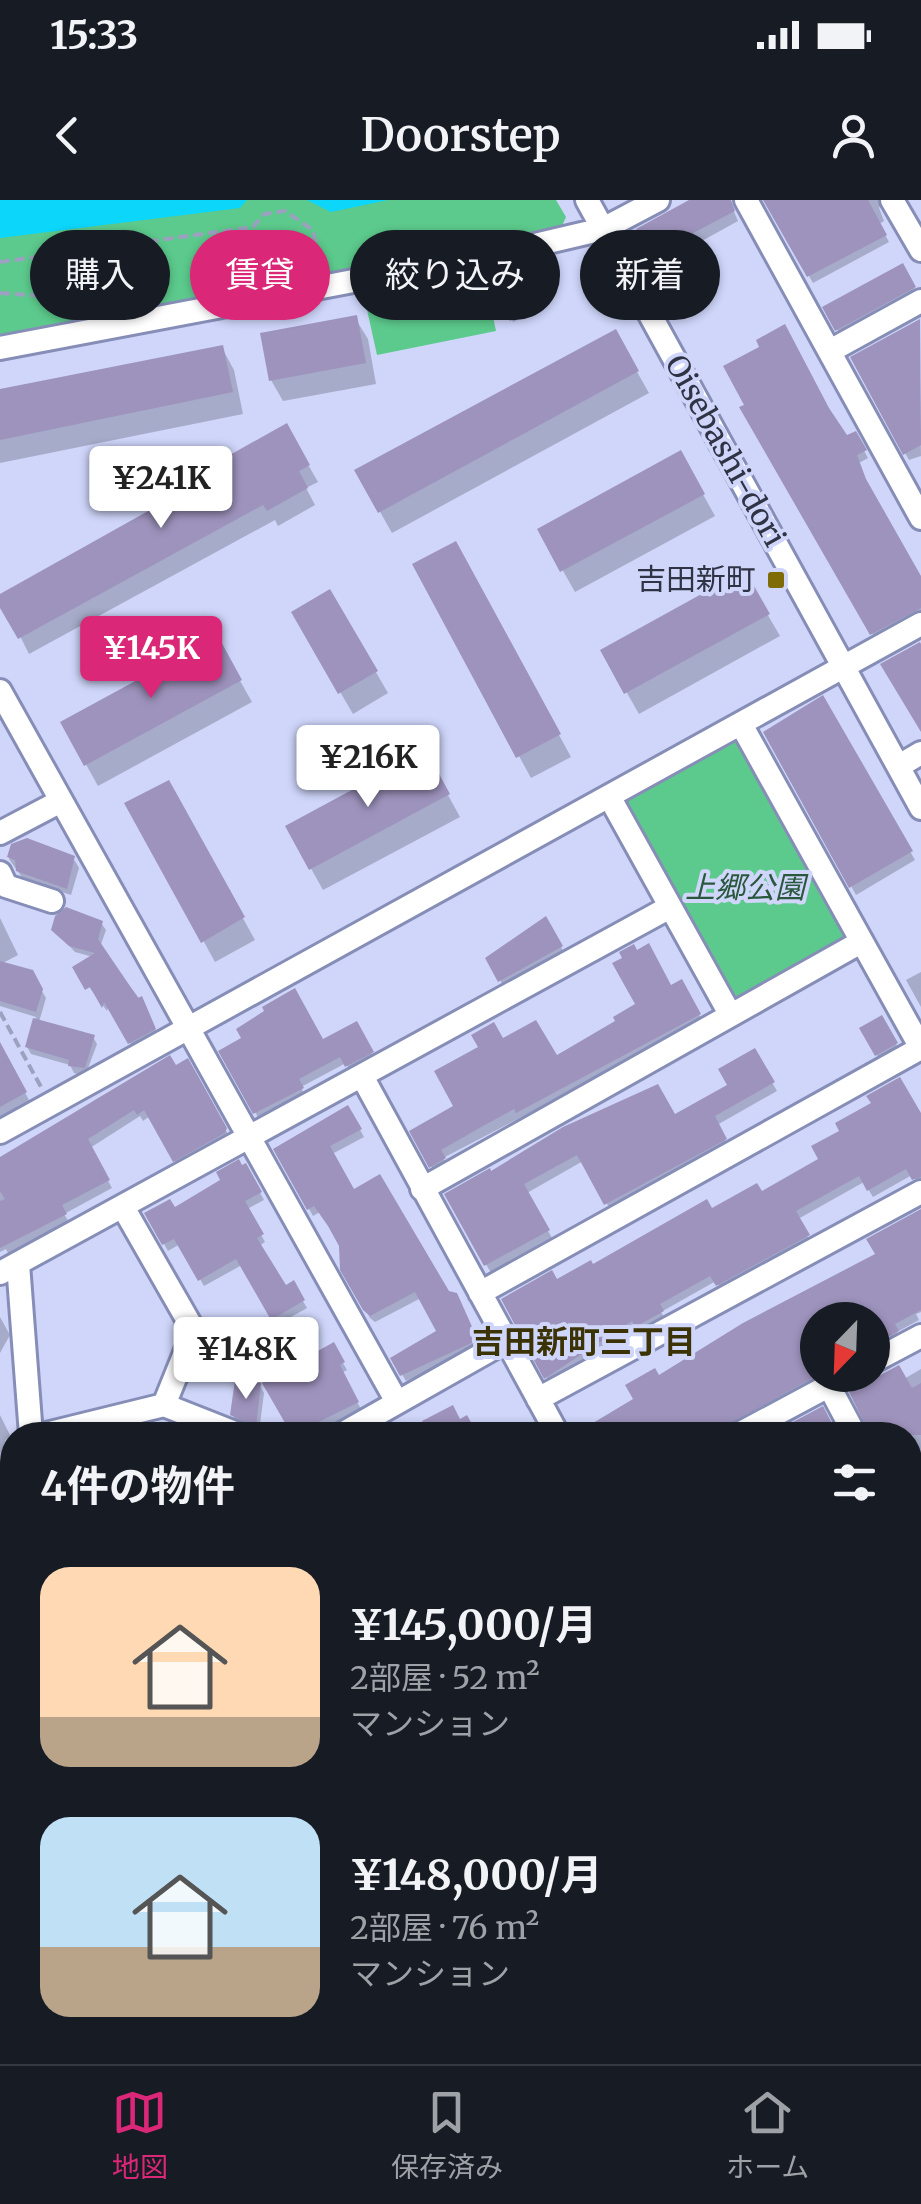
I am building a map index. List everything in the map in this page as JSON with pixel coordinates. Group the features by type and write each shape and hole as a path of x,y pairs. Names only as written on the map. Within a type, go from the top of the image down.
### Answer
{"street":[{"name":"Oisebashi-dori","path":"587,200 603,230"},
{"path":"603,230 658,200"},
{"path":"746,200 921,518"},
{"path":"892,200 921,250"},
{"path":"0,348 580,235"},
{"path":"830,351 921,301"},
{"name":"Oisebashi-dori","path":"652,320 921,808"},
{"path":"0,1132 921,624"},
{"path":"0,691 398,1402"},
{"path":"480,1293 921,1048 742,726"},
{"path":"898,766 921,753"},
{"path":"610,798 730,1014"},
{"path":"0,833 59,802"},
{"path":"0,873 6,886 52,901"},
{"path":"29,1422 9,1268 670,907"},
{"path":"422,1189 861,942"},
{"path":"362,1078 551,1422"},
{"path":"538,1399 921,1192"},
{"path":"123,1207 194,1331 164,1405"},
{"path":"890,1352 921,1336"},
{"path":"363,1422 506,1341"},
{"path":"761,1422 817,1392"},
{"path":"842,1392 851,1422"},
{"path":"95,1422 164,1405 207,1422"}],"path":[{"path":"226,230 253,226 264,214 285,211 313,230"},
{"path":"0,262 30,258"},
{"path":"0,293 30,295"},
{"path":"0,1012 50,1104"}],"green space":[{"path":"0,200 556,200 566,217 561,228 551,230 350,230 350,270 330,274 330,230 190,230 190,301 170,305 170,230 30,230 30,320 96,320 0,339"},
{"path":"369,320 494,320 496,331 377,355"},
{"name":"上郷公園","path":"735,740 846,937 734,999 624,801"}],"water":[{"path":"0,200 247,200 240,208 64,230 30,230 30,234 0,238"},
{"path":"307,200 388,200 331,212"}],"building":[{"path":"689,200 731,200 735,211 699,230 636,229"},
{"path":"763,200 868,200 887,235 807,277"},
{"path":"903,263 916,287 835,331 822,307"},
{"path":"350,316 350,320 358,320 366,363 269,381 260,333"},
{"path":"920,319 921,445 903,455 850,357"},
{"path":"785,324 829,408 847,435 856,431 867,450 857,455 866,479 921,576 921,608 870,635 739,407 744,405 723,366 759,347 756,340"},
{"path":"616,329 639,371 378,513 354,470"},
{"path":"223,345 233,392 0,440 0,389"},
{"path":"287,423 310,465 299,471 308,488 267,511 263,505 18,639 0,608 0,594 232,464 228,456"},
{"path":"681,450 705,494 560,572 537,529"},
{"path":"456,541 561,734 516,758 412,564"},
{"path":"745,570 770,614 624,694 600,650"},
{"path":"330,589 378,671 338,694 291,612"},
{"path":"218,636 242,680 84,766 60,722"},
{"path":"921,644 921,732 880,664"},
{"path":"823,695 913,851 849,888 763,732"},
{"path":"426,750 450,794 309,870 285,826"},
{"path":"169,780 245,917 201,943 124,803"},
{"path":"27,838 75,856 67,889 16,871 15,860 7,857 11,844"},
{"path":"66,907 103,921 98,939 138,998 142,996 156,1029 128,1044 104,1002 102,1008 90,987 85,990 72,967 95,953 69,946 51,930 55,916"},
{"path":"546,916 563,946 498,982 485,958"},
{"path":"649,943 671,985 682,979 701,1014 516,1113 514,1109 483,1126 441,1150 446,1158 429,1168 409,1131 453,1106 434,1071 478,1047 471,1035 494,1022 503,1038 536,1020 557,1055 615,1021 613,1017 635,1004 612,963 622,958 619,952 634,944 637,950"},
{"path":"0,961 33,970 43,989 36,1012 0,1001"},
{"path":"295,988 323,1039 357,1021 374,1052 345,1067 340,1057 299,1079 304,1088 253,1114 218,1051 241,1038 236,1029 264,1011 262,1007"},
{"path":"882,1015 898,1043 875,1056 859,1028"},
{"path":"33,1018 95,1035 85,1068 68,1066 69,1060 25,1047"},
{"path":"0,1042 27,1092 0,1107"},
{"path":"755,1048 775,1082 715,1116 727,1139 604,1205 577,1155 524,1184 550,1230 484,1266 444,1194 490,1168 491,1171 563,1127 658,1084 675,1114 727,1085 718,1069"},
{"path":"170,1055 176,1065 188,1058 227,1128 225,1133 173,1162 144,1110 137,1115 134,1110 88,1139 110,1180 62,1205 67,1214 0,1248 0,1201 5,1199 0,1191 0,1157"},
{"path":"900,1077 921,1113 921,1177 912,1180 906,1169 867,1191 859,1176 796,1211 810,1235 716,1286 710,1276 660,1304 664,1311 635,1327 632,1321 544,1379 501,1299 552,1270 557,1279 591,1260 593,1264 707,1199 712,1208 757,1183 762,1191 818,1159 811,1146 839,1131 835,1123 871,1103 866,1096"},
{"path":"348,1105 362,1129 330,1146 354,1189 380,1174 449,1291 457,1293 478,1340 400,1376 390,1358 436,1331 415,1292 370,1316 363,1310 340,1270 339,1246 328,1226 314,1206 307,1210 273,1149"},
{"path":"239,1159 242,1165 246,1163 262,1192 245,1201 264,1234 257,1238 286,1285 294,1280 305,1300 271,1320 236,1259 198,1281 174,1239 162,1245 144,1213 170,1199 175,1207 220,1180 216,1172"},
{"path":"921,1209 921,1310 895,1324 899,1331 890,1336 890,1302 800,1302 800,1385 733,1422 595,1422 633,1399 625,1385 655,1368 659,1375 743,1323 875,1254 866,1239"},
{"path":"334,1342 345,1362 340,1365 359,1402 318,1422 284,1422 262,1383 314,1349 316,1352"},
{"path":"899,1365 912,1388 921,1383 921,1422 864,1422 849,1392 890,1392 890,1370"},
{"path":"235,1380 261,1383 257,1422 230,1415"},
{"path":"453,1405 460,1419 467,1415 471,1422 423,1422"},
{"path":"823,1406 831,1422 793,1422"}],"place":[{"name":"吉田新町","path":"776,580"}],"district":[{"name":"吉田新町三丁目","path":"584,1342"}]}
